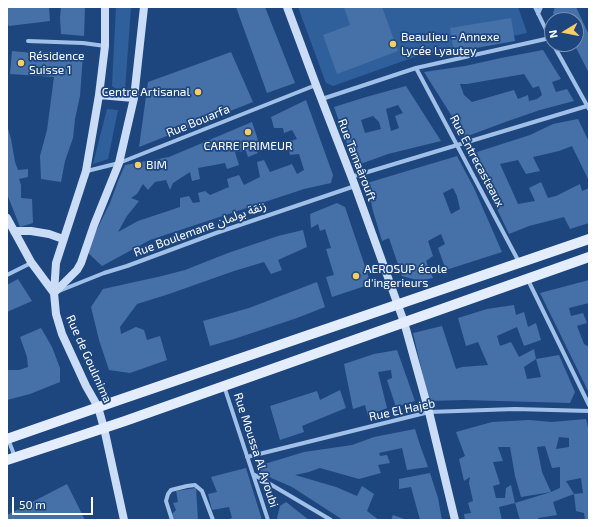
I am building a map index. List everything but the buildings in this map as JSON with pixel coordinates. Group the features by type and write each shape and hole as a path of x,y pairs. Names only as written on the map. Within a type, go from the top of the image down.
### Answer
{"main road":[{"name":"Rue de Goulmima","path":"105,7 105,46 99,95 86,171 56,262 54,293 56,314 62,334 86,386 98,407 124,520"},
{"path":"7,218 31,262 54,293 77,270 81,263 94,225 119,163 134,98 144,7"},
{"name":"Rue Tamaârouft","path":"287,7 355,186 404,322 429,412 455,520"},
{"path":"99,95 134,98"},
{"path":"14,231 31,231 49,234 63,239"},
{"path":"7,438 589,239"},
{"path":"11,458 104,428 589,257"}],"street":[{"path":"535,7 544,26"},
{"path":"538,14 541,7"},
{"path":"28,41 83,43 105,46"},
{"path":"322,99 416,68 544,43"},
{"path":"351,177 588,107 558,52"},
{"name":"Rue Entrecasteaux","path":"416,68 519,263"},
{"name":"Rue Bouarfa","path":"86,171 119,163 316,85"},
{"name":"Rue Boulemane زنقة بولمان","path":"54,293 104,273 216,233 355,186"},
{"path":"7,275 31,262"},
{"path":"527,279 589,405"},
{"name":"Rue Moussa Al Ayoubi","path":"224,386 268,520"},
{"name":"Rue El Hajeb","path":"248,458 429,412 515,409 589,411"},
{"path":"7,438 11,458"},
{"path":"253,474 331,520"},
{"path":"172,520 166,501 168,494 171,490 195,485 202,491 212,520"}],"shaded area":[{"path":"116,7 131,7 125,90 119,91 112,86"},
{"name":"Beaulieu - Annexe Lycée Lyautey","path":"298,7 518,7 527,33 420,55 333,86 326,83"},
{"path":"107,109 118,110 108,159 93,164"}],"place":[{"name":"Beaulieu - Annexe Lycée Lyautey","path":"393,44"},
{"name":"Résidence Suisse 1","path":"21,63"},
{"name":"Centre Artisanal","path":"198,92"},
{"name":"CARRE PRIMEUR","path":"248,132"},
{"name":"BIM","path":"138,165"},
{"name":"AEROSUP école d'ingerieurs","path":"356,276"}]}
